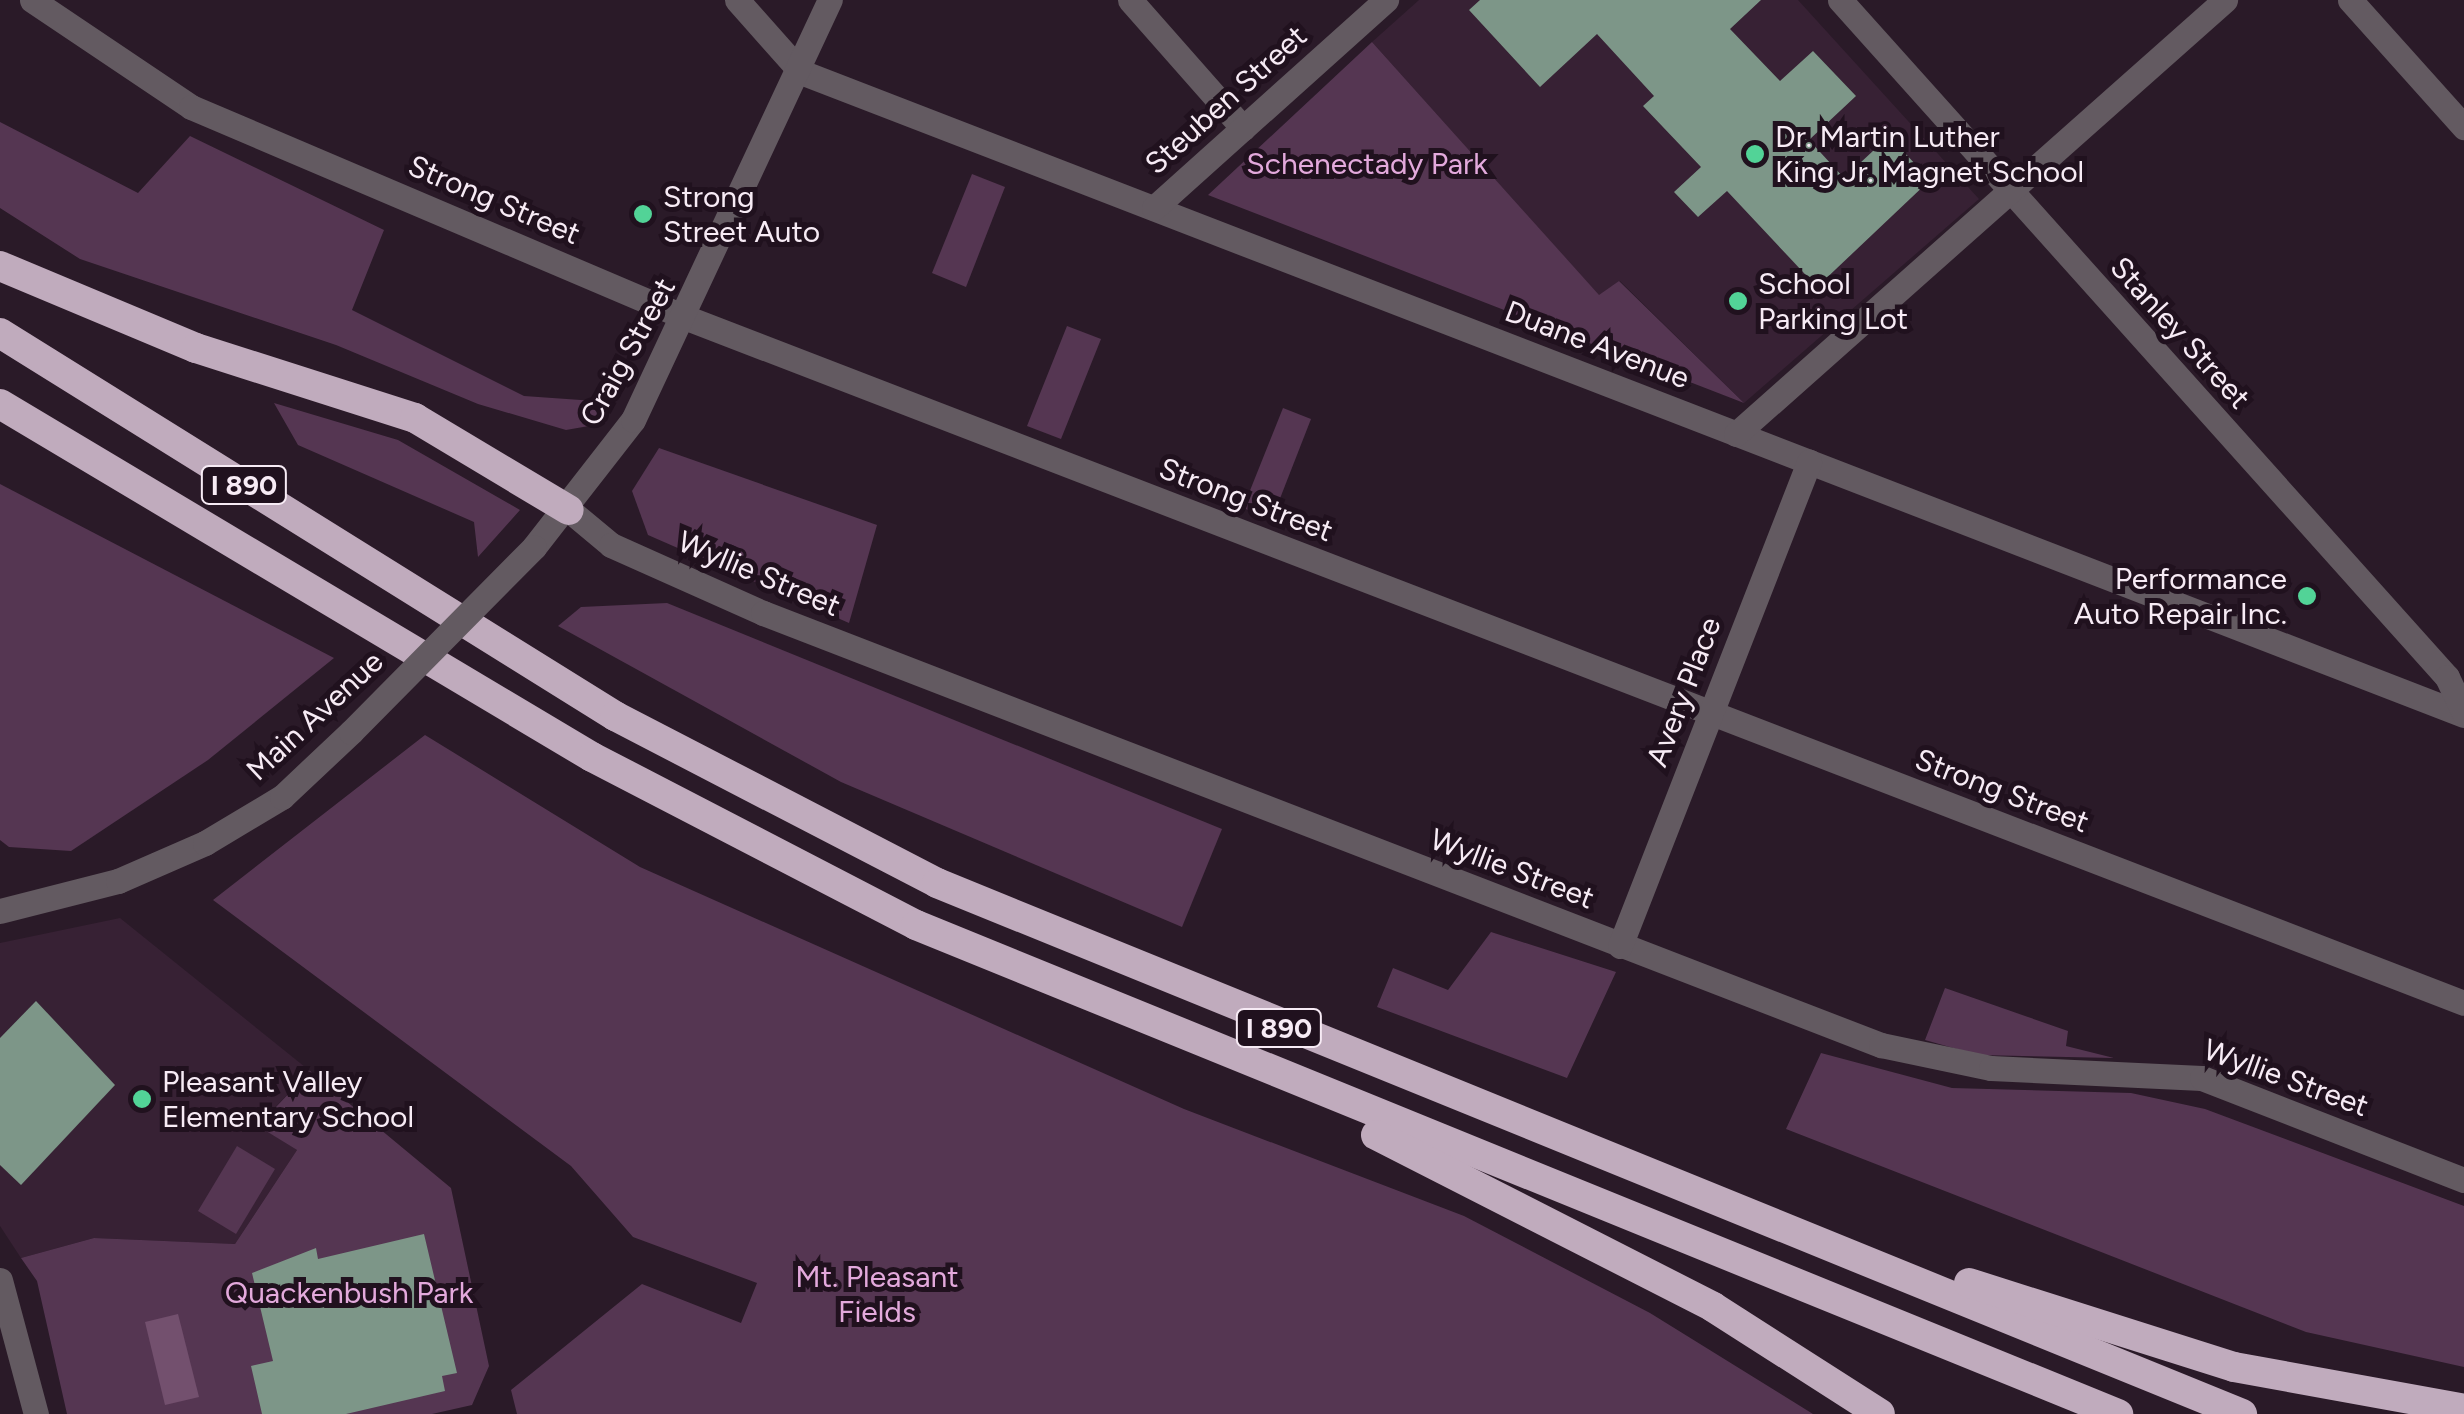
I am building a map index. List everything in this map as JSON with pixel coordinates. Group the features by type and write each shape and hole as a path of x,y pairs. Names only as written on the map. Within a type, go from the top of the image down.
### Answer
{"highway":[{"path":"0,266 165,337 415,418 569,510"},
{"path":"0,312 131,414"},
{"name":"I 890","path":"0,333 524,662 828,830 1049,935 2242,1414"},
{"name":"I 890","path":"0,404 698,816 1030,978 2118,1414"},
{"path":"1255,1070 1713,1307 1880,1414"},
{"path":"1635,1170 2200,1358 2464,1409"}],"street":[{"name":"Strong Street","path":"32,0 191,107 687,318 2464,1002"},
{"name":"Craig Street","path":"569,510 633,420 687,318 801,72 830,0"},
{"path":"1130,0 1243,128"},
{"name":"Steuben Street","path":"1154,208 1386,0"},
{"name":"Stanley Street","path":"1840,0 2448,677 2464,714"},
{"path":"1736,434 2225,0"},
{"path":"2350,0 2464,127"},
{"name":"Duane Avenue","path":"736,1 801,72 2464,714"},
{"name":"Avery Place","path":"1620,946 1809,462"},
{"name":"Main Avenue","path":"0,911 118,882 206,843 282,796 351,732 569,510"},
{"name":"Wyllie Street","path":"569,510 610,545 762,613 1881,1045 1992,1068 2202,1078 2464,1180"},
{"path":"0,1280 36,1414"}],"shaded area":[{"path":"1419,0 1798,0 1979,199 1744,403 1620,281 1599,296 1372,42"},
{"name":"Pleasant Valley Elementary School","path":"120,918 310,1071 258,1125 297,1150 235,1244 94,1238 21,1258 0,1226 0,943"},
{"path":"178,1314 199,1397 165,1405 145,1322"}],"green space":[{"name":"Schenectady Park","path":"1372,42 1599,295 1619,281 1744,403 1208,195"},
{"path":"0,122 138,193 190,136 384,230 352,310 524,396 609,402 606,423 566,430 478,404 336,345 80,259 0,208"},
{"path":"972,174 1005,187 966,287 932,273"},
{"path":"1067,326 1101,339 1061,439 1027,426"},
{"path":"274,403 398,440 520,510 478,557 474,522 298,445"},
{"path":"1283,408 1311,419 1272,519 1243,508"},
{"path":"659,448 877,525 849,623 648,535 632,491"},
{"path":"0,484 334,658 208,760 71,851 9,847 0,840"},
{"path":"667,603 1222,829 1182,927 841,782 558,626 581,607"},
{"name":"Mt. Pleasant Fields","path":"425,735 640,867 1184,1109 1464,1216 1650,1313 1813,1414 517,1414 511,1390 642,1284 741,1323 757,1283 633,1237 571,1166 213,900"},
{"path":"1491,932 1616,972 1567,1078 1377,1007 1393,968 1448,990"},
{"path":"1945,988 2068,1031 2066,1046 2114,1058 1978,1055 1925,1040"},
{"path":"1821,1053 1952,1088 2131,1093 2205,1109 2464,1206 2464,1367 2306,1332 1786,1129"},
{"name":"Quackenbush Park","path":"310,1071 451,1188 489,1366 472,1405 432,1414 67,1414 37,1281 21,1258 94,1238 235,1244 297,1150 258,1126"},
{"path":"237,1146 275,1169 236,1234 198,1211"}],"building":[{"name":"Dr. Martin Luther King Jr. Magnet School","path":"1480,0 1761,0 1730,29 1780,81 1813,51 1856,96 1809,140 1844,178 1889,136 1930,180 1817,287 1727,191 1698,217 1674,192 1701,167 1643,106 1654,96 1597,34 1540,87 1469,10"},
{"name":"Pleasant Valley Elementary School","path":"36,1001 115,1085 21,1185 0,1165 0,1038"},
{"path":"424,1234 457,1373 442,1376 445,1391 346,1414 262,1414 251,1366 273,1361 252,1273 316,1248 318,1259"}],"place":[{"name":"Dr. Martin Luther King Jr. Magnet School","path":"1755,154"},
{"name":"Strong Street Auto","path":"643,214"},
{"name":"School Parking Lot","path":"1738,301"},
{"name":"Performance Auto Repair Inc.","path":"2307,596"},
{"name":"Pleasant Valley Elementary School","path":"142,1099"}]}
